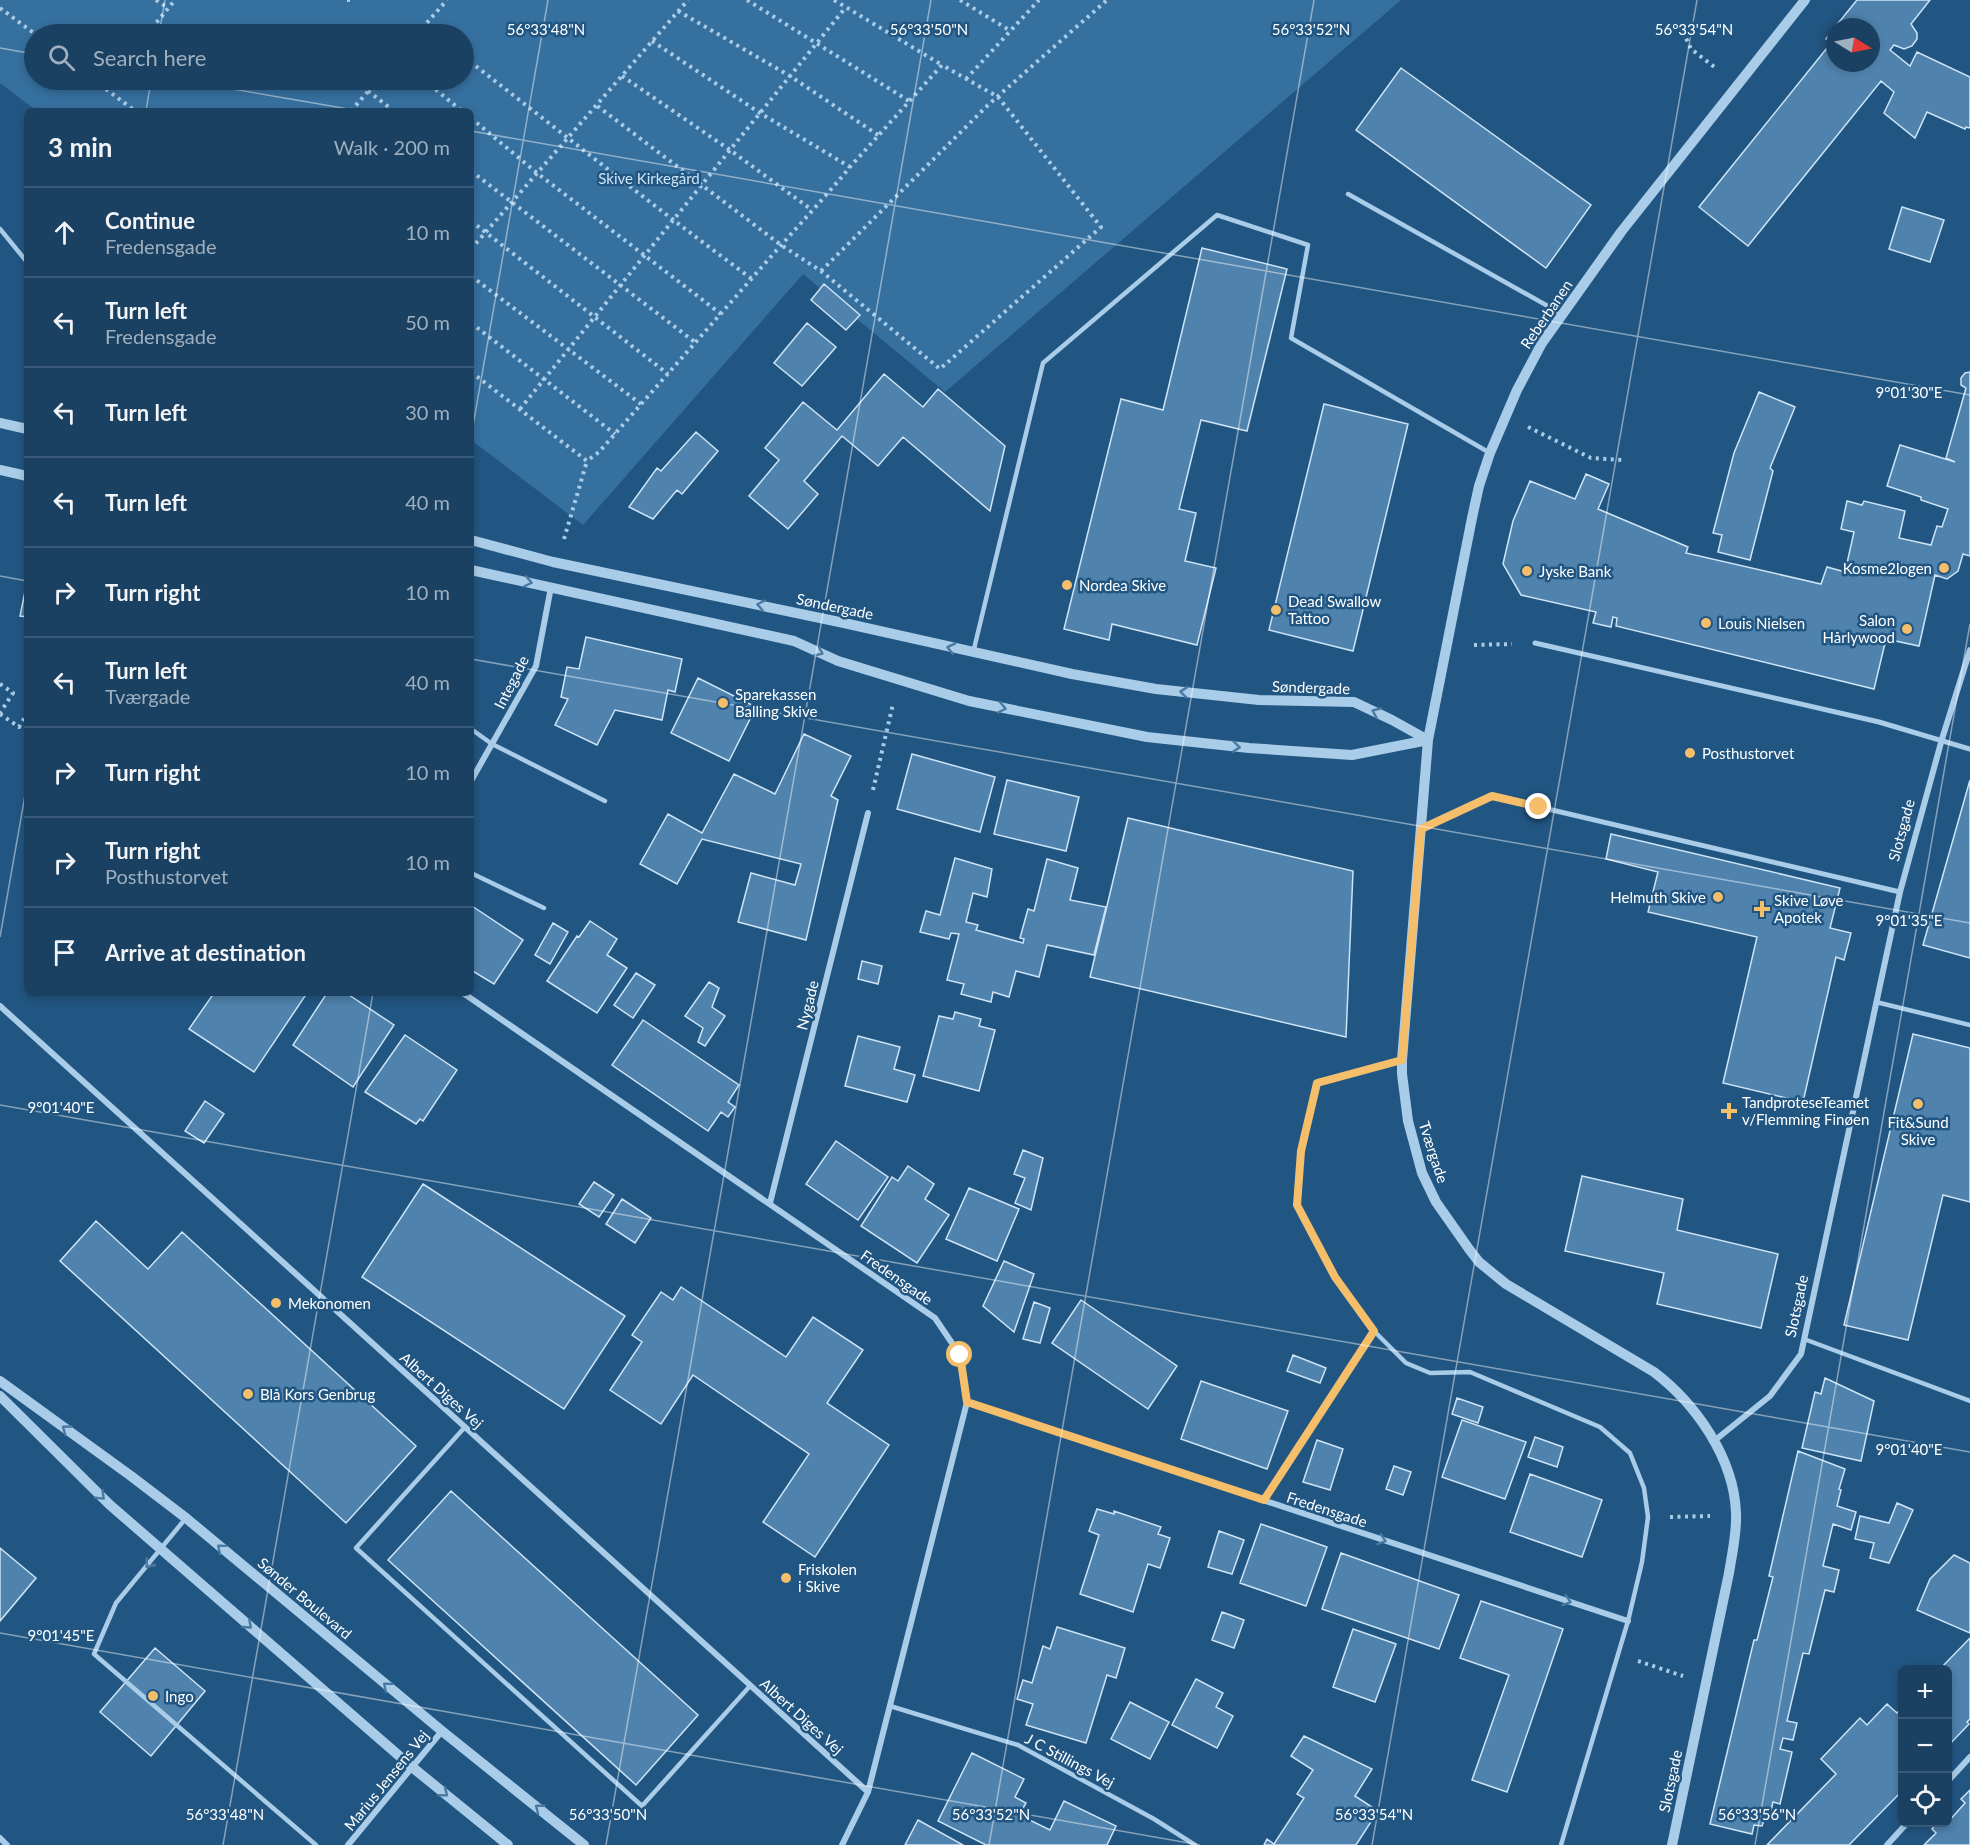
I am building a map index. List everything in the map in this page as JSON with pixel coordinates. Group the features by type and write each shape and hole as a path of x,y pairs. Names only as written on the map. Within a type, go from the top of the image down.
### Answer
{"street":[{"name":"Reberbanen","path":"1428,740 1479,486 1490,453 1530,364 1542,343 1621,232 1805,0"},
{"path":"0,423 24,428"},
{"path":"0,471 24,475"},
{"name":"Søndergade","path":"474,541 553,562 844,623 1071,674 1156,689 1259,700 1354,702 1428,740"},
{"path":"474,571 794,641 838,661 969,701 1147,737 1352,756 1428,740"},
{"name":"Integade","path":"474,776 536,666 551,587"},
{"path":"1535,643 1879,722 1970,748"},
{"name":"Slotsgade","path":"1672,1845 1729,1573 1736,1515 1729,1477 1714,1441 1770,1396 1801,1354 1900,892 1942,739 1970,650"},
{"name":"Tværgade","path":"1428,740 1401,1074 1408,1121 1422,1173 1436,1202 1479,1262 1506,1284 1654,1372 1670,1384 1714,1441"},
{"path":"1492,796 1900,892"},
{"name":"Nygade","path":"770,1203 868,813"},
{"name":"Fredensgade","path":"467,996 935,1318 960,1355 967,1402 1628,1621"},
{"name":"Albert Diges Vej","path":"0,1006 868,1792"},
{"name":"Sønder Boulevard","path":"0,1381 186,1518 442,1731 584,1845"},
{"path":"0,1396 110,1505 412,1767 508,1845"},
{"path":"842,1845 868,1792 967,1402"},
{"name":"Marius Jensens Vej","path":"348,1845 442,1731"},
{"path":"1952,1776 1970,1757"},
{"path":"1887,1845 1903,1827"},
{"path":"0,1838 7,1845"}],"lane":[{"path":"1348,194 1562,314"},
{"path":"973,652 1043,363 1216,215 1308,245 1291,338 1490,453"},
{"path":"0,229 24,258"},
{"path":"474,731 492,744 605,801"},
{"path":"474,874 544,908"},
{"path":"1876,1002 1970,1025"},
{"path":"1402,1060 1317,1083 1301,1151 1297,1205 1335,1277 1374,1331 1406,1363 1430,1372 1470,1372 1600,1427 1630,1453 1644,1488 1648,1517 1642,1562 1628,1621 1561,1845"},
{"path":"1804,1339 1970,1401"},
{"path":"465,1427 356,1548 642,1806 750,1686"},
{"path":"186,1518 116,1603 94,1654 316,1845"},
{"name":"J C Stillings Vej","path":"890,1706 1018,1745 1154,1819 1195,1845"}],"path":[{"path":"156,0 168,8"},
{"path":"155,24 175,0"},
{"path":"427,24 447,0"},
{"path":"474,246 688,0"},
{"path":"747,0 909,102"},
{"path":"596,105 781,245 821,271 940,369 1101,226 998,97 834,0"},
{"path":"960,0 1009,30"},
{"path":"1028,0 1034,5"},
{"path":"966,79 1039,0"},
{"path":"821,271 998,97 1107,0"},
{"path":"520,409 846,7"},
{"path":"0,8 24,26"},
{"path":"678,11 790,76 878,135"},
{"path":"1680,25 1690,49 1704,59"},
{"path":"652,41 760,113 850,166"},
{"path":"474,65 673,221 752,279"},
{"path":"570,522 587,461 599,452 850,166 942,65"},
{"path":"622,76 812,210"},
{"path":"108,90 131,108"},
{"path":"436,90 458,108"},
{"path":"354,108 368,91 390,108"},
{"path":"474,120 537,173 721,314"},
{"path":"474,173 696,343"},
{"path":"474,223 668,374"},
{"path":"474,278 641,404"},
{"path":"474,325 615,434"},
{"path":"474,374 587,461"},
{"path":"1547,436 1592,458 1623,460"},
{"path":"1447,646 1535,643"},
{"path":"868,813 899,680"},
{"path":"0,684 14,693 0,713 19,727 24,719"},
{"path":"1421,829 1492,796"},
{"path":"1264,1500 1374,1331"},
{"path":"1648,1517 1736,1515"},
{"path":"1618,1655 1706,1684"}],"green space":[{"name":"Skive Kirkegård","path":"0,0 1401,0 945,392 803,274 583,525 474,442 474,108 33,108 0,83"}],"building":[{"path":"1857,0 1930,0 1911,24 1917,33 1917,39 1912,46 1904,49 1894,45 1890,50 1910,66 1917,52 1970,77 1970,128 1965,129 1927,112 1915,138 1884,113 1894,92 1881,81 1748,246 1699,207 1826,49 1826,72 1880,72 1880,18 1842,18"},
{"path":"1401,68 1591,205 1546,268 1356,130"},
{"path":"1902,207 1944,220 1930,262 1889,249"},
{"path":"1202,248 1287,269 1247,431 1201,420 1179,509 1196,513 1185,561 1216,568 1197,645 1112,624 1109,640 1064,629 1121,399 1163,410"},
{"path":"824,284 860,315 846,330 811,300"},
{"path":"807,323 836,347 802,386 774,363"},
{"path":"1970,372 1970,556 1963,554 1958,571 1947,579 1935,575 1919,646 1886,639 1874,689 1616,626 1617,618 1613,617 1611,627 1593,623 1596,612 1521,595 1503,564 1513,521 1530,481 1575,499 1586,474 1609,484 1598,509 1688,547 1686,553 1821,584 1827,567 1845,572 1854,532 1841,529 1847,501 1862,505 1864,501 1905,511 1899,538 1931,545 1937,526 1942,527 1948,509 1887,486 1900,445 1955,462 1946,458 1966,388 1961,385 1961,378 1965,373"},
{"path":"884,374 923,407 938,389 1005,446 990,511 903,437 878,466 842,436 804,481 818,494 788,529 749,496 779,460 765,448 803,402 837,430"},
{"path":"1759,392 1795,407 1770,468 1773,471 1750,560 1718,552 1722,535 1713,533 1734,453"},
{"path":"1324,404 1408,424 1353,651 1269,630"},
{"path":"696,432 718,451 682,494 677,490 653,519 629,507 657,468 661,471"},
{"path":"24,597 24,617 20,616"},
{"path":"586,637 682,659 675,692 668,690 662,720 615,710 597,745 555,725 568,699 561,697 567,667 579,669"},
{"path":"698,678 756,707 729,761 671,733"},
{"path":"804,734 851,756 831,796 838,800 806,940 738,922 751,873 795,885 801,864 702,839 677,884 640,864 668,814 702,833 734,774 775,794"},
{"path":"912,754 995,777 980,832 897,809"},
{"path":"1007,780 1079,797 1066,851 994,834"},
{"path":"1970,780 1970,958 1923,945"},
{"path":"1128,818 1353,871 1346,1037 1090,977"},
{"path":"1611,834 1840,888 1830,928 1851,933 1844,960 1836,957 1803,1102 1723,1083 1757,937 1648,912 1658,872 1606,859"},
{"path":"955,858 992,869 987,897 973,893 966,922 978,925 976,930 1023,943 1024,939 1020,938 1028,909 1034,911 1047,859 1078,868 1070,900 1106,907 1094,955 1047,945 1039,977 1016,971 1009,997 993,992 991,1002 961,994 964,984 947,980 959,934 951,933 949,939 920,932 926,911 940,915"},
{"path":"474,907 523,940 494,984 474,972"},
{"path":"590,921 617,939 607,955 627,968 597,1013 547,981 577,936 579,937"},
{"path":"553,923 568,932 550,964 535,955"},
{"path":"862,961 882,966 878,984 858,979"},
{"path":"636,973 655,985 633,1018 614,1005"},
{"path":"709,982 719,988 712,1007 725,1016 705,1046 698,1042 703,1028 685,1016"},
{"path":"212,996 305,996 254,1072 189,1029"},
{"path":"325,996 350,996 394,1025 353,1087 293,1045"},
{"path":"955,1012 981,1019 979,1026 995,1030 979,1091 923,1076 939,1016 953,1019"},
{"path":"643,1020 739,1085 728,1102 735,1107 728,1117 721,1112 708,1131 612,1065"},
{"path":"1913,1034 1970,1048 1970,1202 1943,1195 1908,1340 1844,1325"},
{"path":"405,1035 457,1070 423,1121 420,1119 416,1124 365,1092"},
{"path":"858,1036 900,1047 894,1069 915,1075 907,1102 845,1086"},
{"path":"205,1101 224,1114 204,1143 185,1131"},
{"path":"836,1141 888,1177 858,1220 806,1184"},
{"path":"1023,1150 1043,1158 1031,1210 1015,1203 1025,1178 1014,1174"},
{"path":"908,1166 934,1184 925,1199 949,1215 917,1263 861,1226 892,1177 898,1181"},
{"path":"1582,1176 1683,1199 1677,1230 1778,1254 1761,1328 1657,1304 1664,1273 1565,1251"},
{"path":"594,1182 614,1195 599,1217 579,1204"},
{"path":"423,1184 625,1316 564,1409 362,1277"},
{"path":"969,1188 1019,1209 997,1261 946,1239"},
{"path":"622,1199 651,1218 635,1243 606,1224"},
{"path":"96,1221 148,1269 182,1232 416,1446 346,1523 60,1261"},
{"path":"1004,1261 1034,1274 1014,1332 983,1306"},
{"path":"681,1287 786,1357 813,1317 863,1350 827,1403 889,1445 815,1557 763,1522 809,1454 693,1375 661,1424 610,1390 642,1342 632,1335 661,1292 673,1300"},
{"path":"1081,1300 1177,1366 1148,1409 1052,1343"},
{"path":"1034,1302 1050,1308 1040,1343 1023,1339"},
{"path":"1293,1355 1326,1368 1320,1383 1287,1371"},
{"path":"1825,1378 1874,1401 1861,1461 1802,1448 1815,1392 1821,1394"},
{"path":"1201,1381 1288,1411 1267,1469 1181,1439"},
{"path":"1457,1398 1483,1407 1478,1423 1452,1414"},
{"path":"1462,1420 1526,1442 1505,1499 1442,1477"},
{"path":"1535,1437 1563,1447 1557,1467 1528,1457"},
{"path":"1317,1440 1343,1449 1330,1490 1303,1482"},
{"path":"1798,1451 1845,1469 1837,1506 1856,1512 1851,1530 1833,1524 1823,1566 1839,1570 1834,1592 1825,1590 1809,1654 1803,1653 1787,1721 1797,1723 1793,1740 1783,1738 1780,1749 1792,1752 1780,1804 1773,1802 1769,1819 1765,1818 1762,1826 1754,1825 1752,1834 1710,1824 1754,1640 1757,1640 1773,1577 1769,1576"},
{"path":"1394,1466 1411,1472 1403,1495 1386,1489"},
{"path":"1530,1474 1602,1500 1582,1557 1510,1532"},
{"path":"451,1491 698,1715 636,1785 388,1560"},
{"path":"1897,1503 1913,1510 1889,1563 1870,1558 1874,1543 1855,1539 1860,1516 1889,1523"},
{"path":"1097,1509 1114,1514 1114,1511 1161,1527 1158,1534 1170,1538 1160,1568 1148,1564 1133,1612 1080,1594 1099,1535 1089,1531"},
{"path":"1261,1524 1327,1547 1306,1606 1240,1583"},
{"path":"1219,1531 1244,1540 1232,1574 1208,1567"},
{"path":"0,1548 36,1578 0,1621"},
{"path":"1341,1553 1459,1595 1439,1649 1322,1609"},
{"path":"1954,1555 1970,1563 1970,1633 1917,1610 1930,1579"},
{"path":"1481,1601 1563,1629 1507,1792 1472,1780 1509,1675 1460,1658"},
{"path":"1222,1612 1244,1620 1234,1648 1212,1640"},
{"path":"1057,1627 1125,1648 1116,1678 1107,1675 1086,1743 1026,1725 1033,1704 1017,1699 1023,1680 1032,1683 1043,1646 1050,1649"},
{"path":"1353,1629 1396,1644 1375,1702 1333,1687"},
{"path":"1970,1638 1970,1719 1967,1722 1969,1724 1952,1742 1952,1665 1944,1665"},
{"path":"155,1648 205,1691 151,1756 100,1712"},
{"path":"1196,1679 1223,1693 1216,1707 1233,1716 1217,1748 1172,1725"},
{"path":"1130,1702 1169,1722 1150,1759 1111,1739"},
{"path":"1887,1704 1898,1712 1898,1795 1849,1845 1767,1845 1836,1774 1821,1759 1860,1718 1867,1725"},
{"path":"1304,1736 1372,1769 1355,1796 1378,1811 1356,1845 1264,1845 1267,1839 1274,1844 1304,1798 1297,1794 1313,1770 1291,1756"},
{"path":"972,1753 1024,1779 1015,1797 1026,1803 1019,1815 1050,1830 1064,1801 1116,1826 1107,1845 986,1845 938,1821"},
{"path":"1970,1790 1970,1845 1924,1845 1936,1833 1932,1829 1934,1827 1952,1827 1952,1818 1965,1803 1961,1799"},
{"path":"918,1820 963,1845 905,1845"}],"place":[{"name":"Kosme2logen","path":"1944,568"},
{"name":"Jyske Bank","path":"1527,571"},
{"name":"Nordea Skive","path":"1067,585"},
{"name":"Dead Swallow Tattoo","path":"1276,610"},
{"name":"Louis Nielsen","path":"1706,623"},
{"name":"Salon Hårlywood","path":"1907,629"},
{"name":"Sparekassen Balling Skive","path":"723,703"},
{"name":"Posthustorvet","path":"1690,753"},
{"name":"Helmuth Skive","path":"1718,897"},
{"name":"Skive Løve Apotek","path":"1762,909"},
{"name":"Fit&Sund Skive","path":"1918,1104"},
{"name":"TandproteseTeamet v/Flemming Finøen","path":"1729,1111"},
{"name":"Mekonomen","path":"276,1303"},
{"name":"Blå Kors Genbrug","path":"248,1394"},
{"name":"Friskolen i Skive","path":"786,1578"},
{"name":"Ingo","path":"153,1696"}],"route":[{"path":"960,1355 967,1402 1264,1500 1374,1331 1335,1277 1297,1205 1301,1151 1317,1083 1402,1060 1421,829 1492,796 1539,807"}]}
